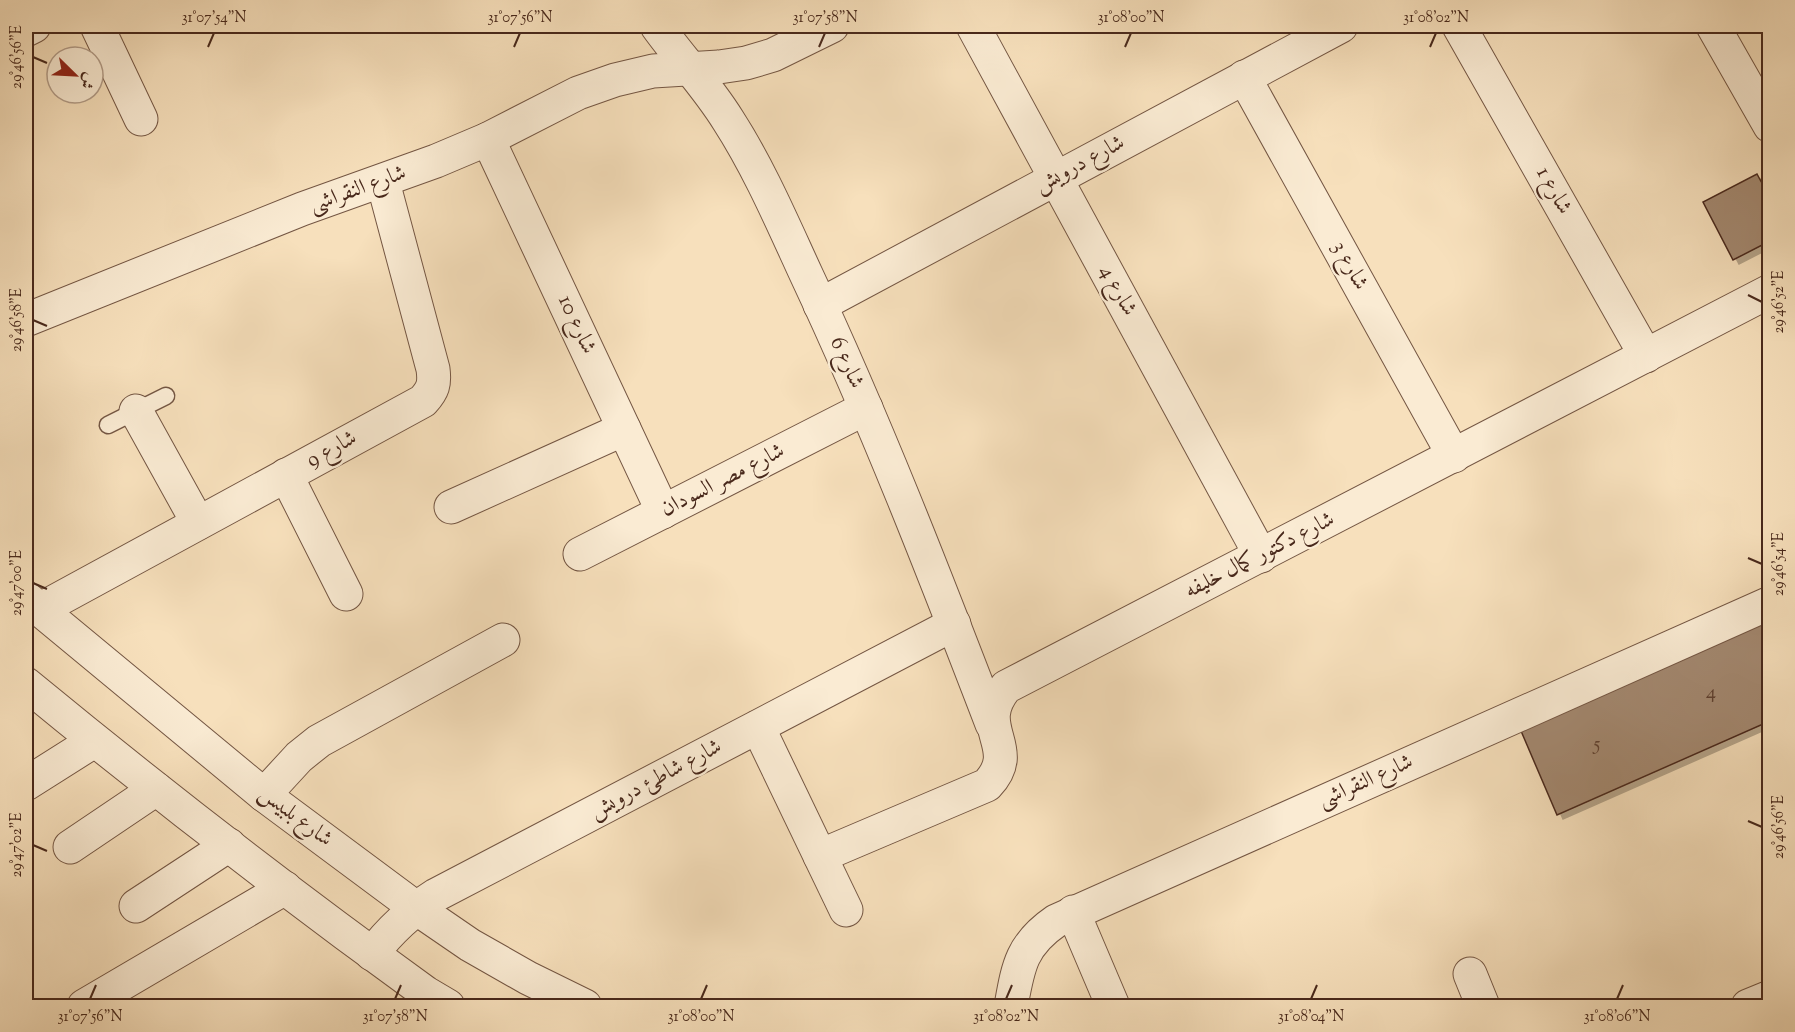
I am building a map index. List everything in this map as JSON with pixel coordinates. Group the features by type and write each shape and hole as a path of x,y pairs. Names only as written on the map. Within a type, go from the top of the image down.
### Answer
{"street":[{"path":"26,30 34,26"},
{"path":"97,26 141,119"},
{"name":"شارع 6","path":"657,26 691,67 729,121 820,304 866,408 992,724"},
{"name":"شارع النقراشى","path":"26,320 291,214 436,161 488,139 578,93 615,80 653,71 746,63 773,55 832,26"},
{"name":"شارع 4","path":"973,26 1261,556"},
{"name":"شارع درويش","path":"820,304 1341,26"},
{"name":"شارع 1","path":"1460,26 1646,356"},
{"path":"1713,26 1770,126"},
{"name":"شارع 3","path":"1244,77 1454,456"},
{"name":"شارع 10","path":"488,139 663,512"},
{"name":"شارع 9","path":"32,604 198,523 423,400 432,391 435,382 433,369 383,182"},
{"name":"شارع دكتور كمال خليفه","path":"820,856 987,784 999,768 1001,758 992,724 992,710 997,698 1006,687 1770,291"},
{"name":"شارع مصر السودان","path":"580,554 866,408"},
{"path":"136,411 198,523"},
{"path":"452,507 624,429"},
{"path":"286,475 346,594"},
{"name":"شارع النقراشى","path":"1011,1006 1020,962 1028,945 1041,931 1073,912 1770,603"},
{"name":"شارع بلبيس","path":"32,604 264,795 416,908 470,945 528,978 585,1006"},
{"name":"شارع شاطئ درويش","path":"372,954 398,923 436,895 954,624"},
{"path":"264,795 299,756 319,741 503,640"},
{"path":"26,684 94,741 372,954 425,1002"},
{"path":"758,727 846,910"},
{"path":"26,784 94,741"},
{"path":"70,847 156,789"},
{"path":"136,906 230,845"},
{"path":"85,1006 285,888"},
{"path":"1073,912 1113,1006"},
{"path":"1470,974 1483,1006"},
{"path":"1748,1006 1770,997"}],"lane":[{"path":"108,425 166,396"}],"building":[{"path":"1757,174 1770,198 1770,241 1733,260 1703,202"},
{"path":"1770,620 1770,721 1557,815 1521,731"}]}
